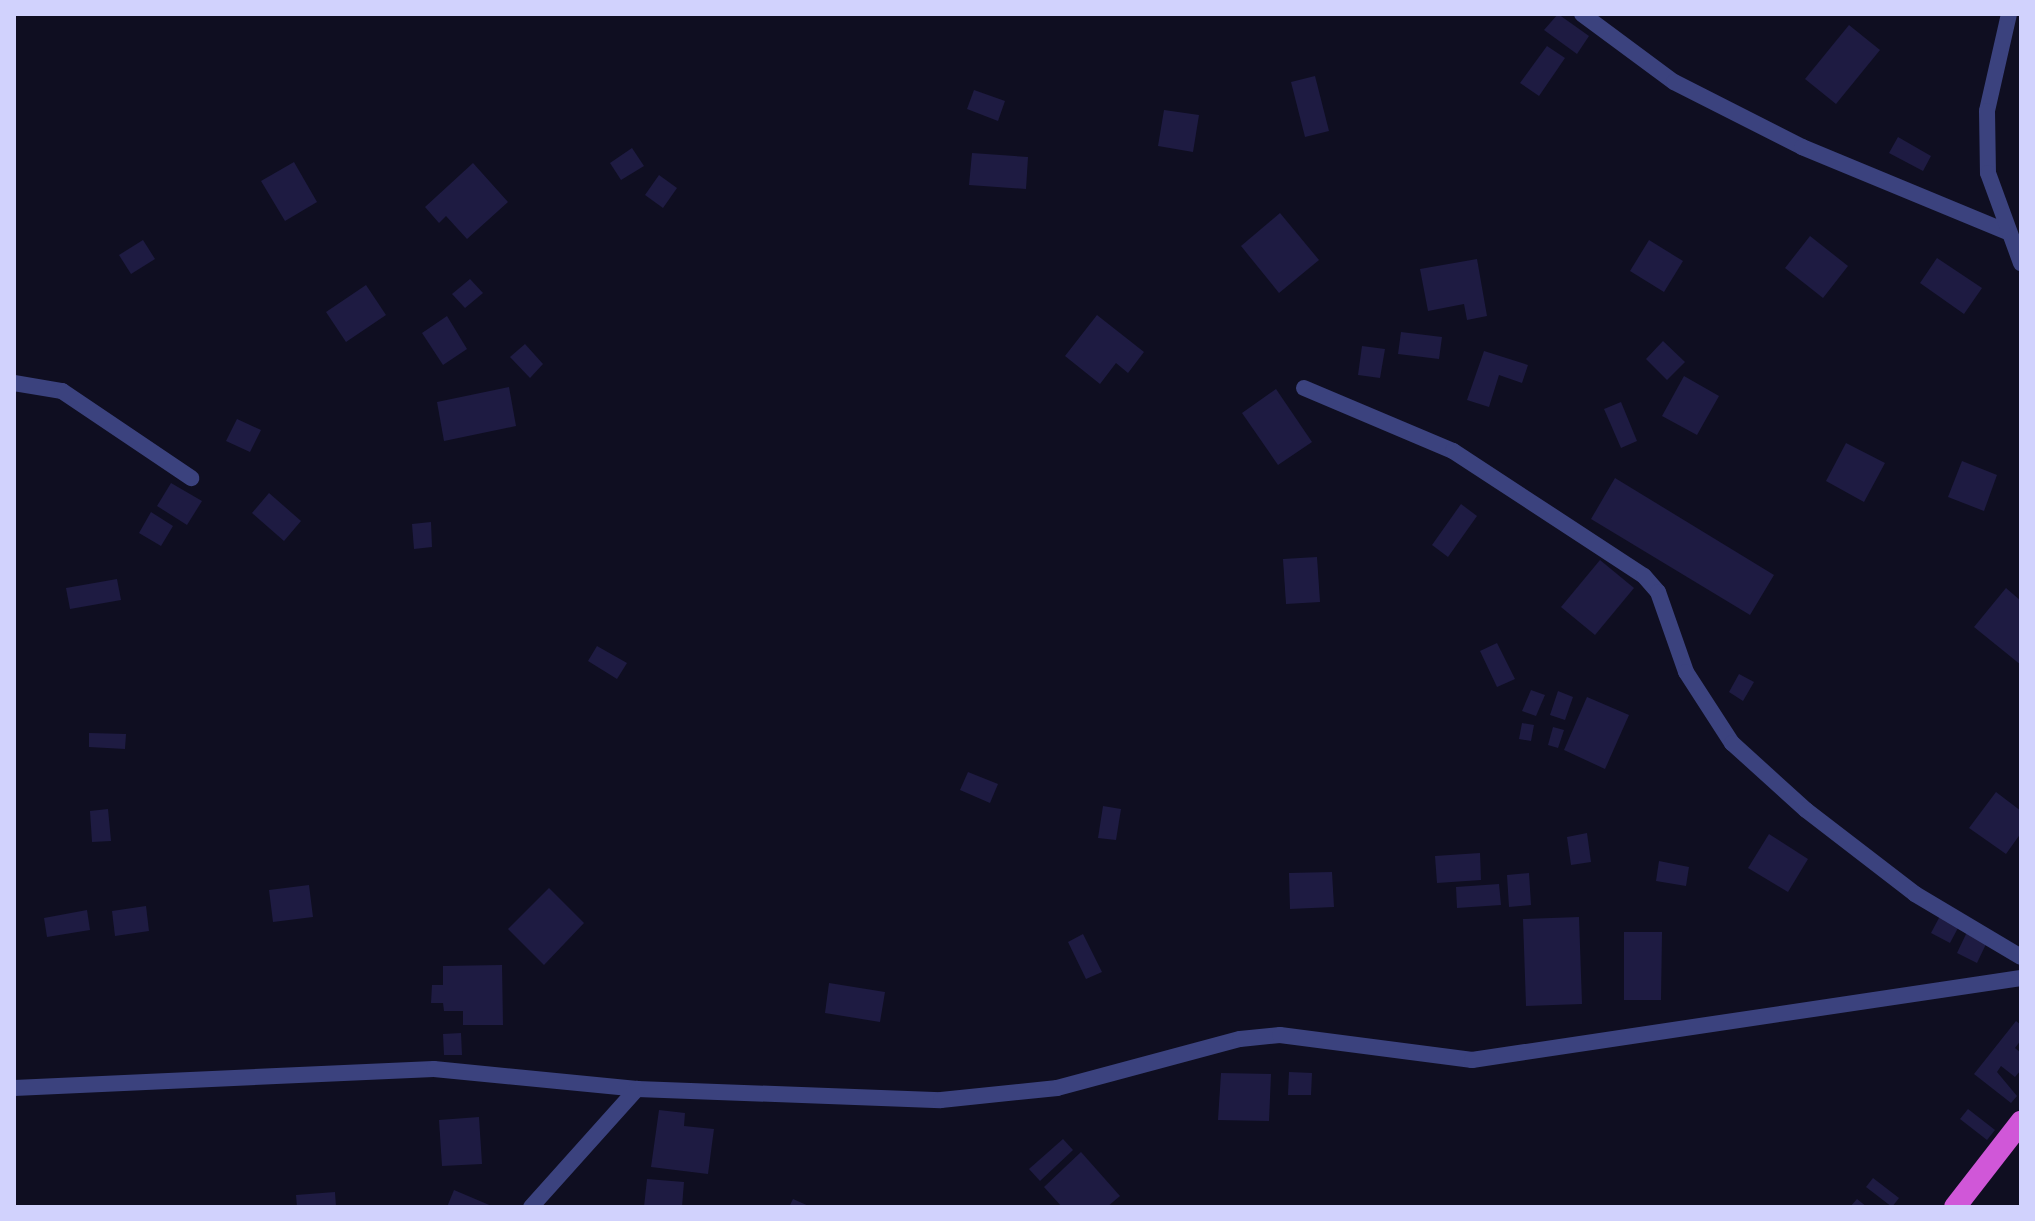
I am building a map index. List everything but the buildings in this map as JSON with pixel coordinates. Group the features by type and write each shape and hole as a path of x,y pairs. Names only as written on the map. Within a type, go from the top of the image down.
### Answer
{"highway":[{"path":"1955,1207 2021,1122"}],"street":[{"path":"1582,14 1674,82 1802,147 2007,232"},
{"path":"2009,14 1987,111 1988,173 2007,232 2021,263"},
{"path":"14,383 62,391 191,478"},
{"path":"1304,388 1453,451 1644,576 1658,592 1703,705 1732,743 1806,810 1915,894 2021,957"},
{"path":"14,1088 434,1069 637,1089 941,1100 1057,1088 1240,1039 1280,1035 1472,1060 2021,978"},
{"path":"531,1207 637,1089"}]}
